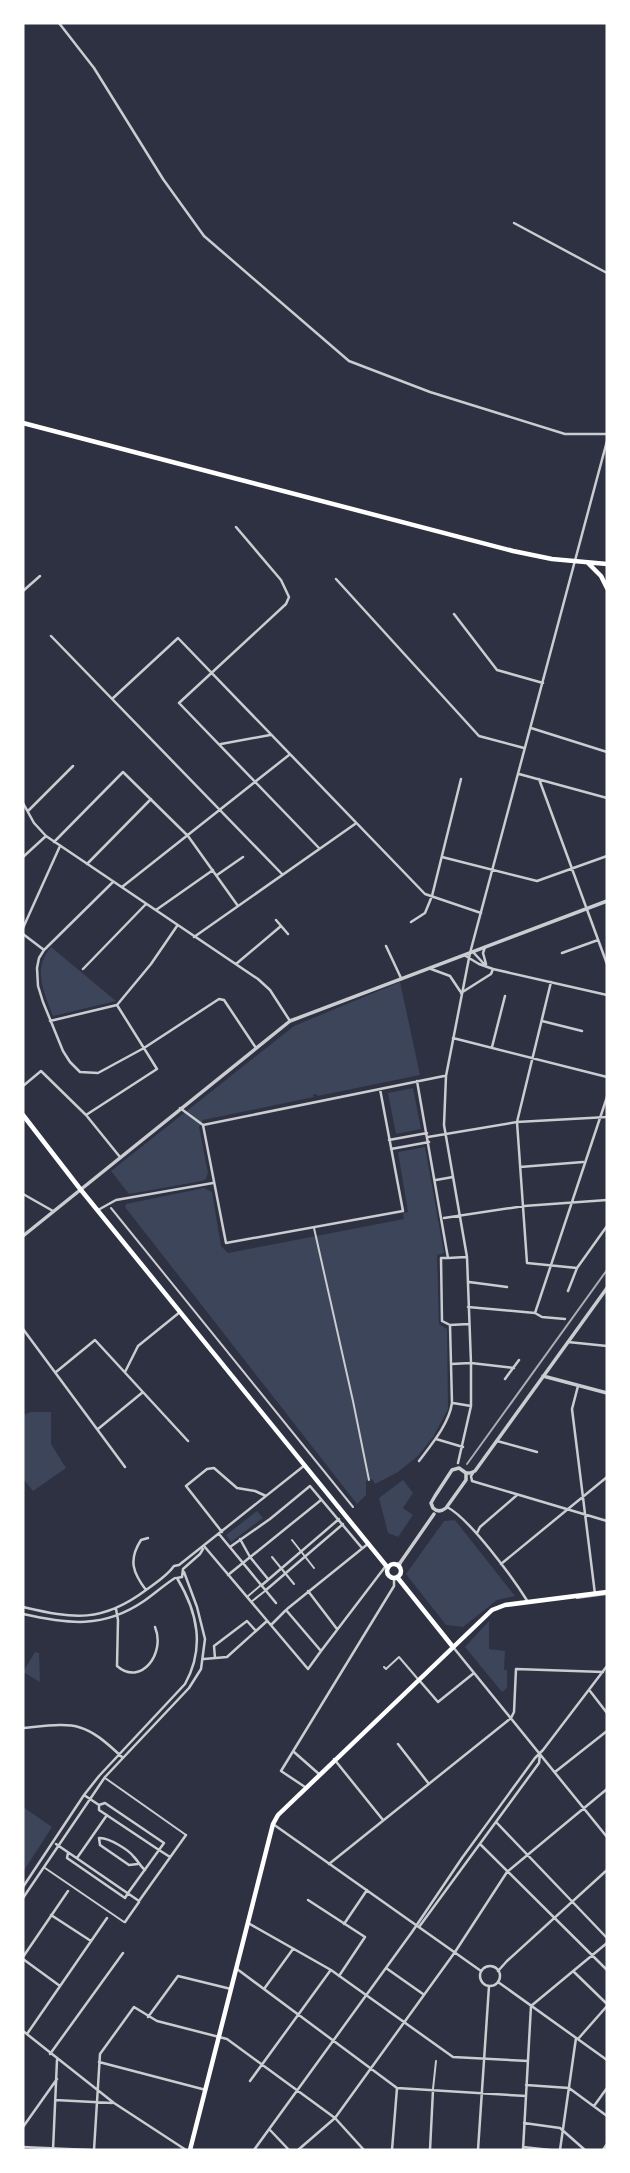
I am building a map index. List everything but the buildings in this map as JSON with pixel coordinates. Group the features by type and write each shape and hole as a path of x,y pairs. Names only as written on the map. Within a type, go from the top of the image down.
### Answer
{"main road":[{"path":"23,423 552,559 607,564"},
{"path":"587,563 601,576 607,588"},
{"path":"23,1115 387,1566 387,1574 395,1577 453,1647"},
{"path":"387,1566 398,1565 400,1572 395,1577"},
{"path":"188,2150 206,2090 273,1824 285,1806 492,1610 505,1605 607,1593"}],"street":[{"path":"59,23 94,68 163,179 204,236 349,360 430,392 565,434 607,434"},
{"path":"514,223 607,273"},
{"path":"435,1511 432,1500 452,1470 458,1466 471,1406 467,1257 444,1125 446,1076 469,954 607,441"},
{"path":"236,527 281,580 289,597 286,604 179,703 319,848"},
{"path":"23,591 40,576"},
{"path":"336,579 479,736 526,749"},
{"path":"454,614 497,670 543,683"},
{"path":"51,636 282,874"},
{"path":"112,699 178,638 425,894 481,913"},
{"path":"531,728 607,752"},
{"path":"219,745 270,735"},
{"path":"122,887 289,755"},
{"path":"28,812 73,766"},
{"path":"54,842 123,772 188,836 238,906"},
{"path":"519,774 607,798"},
{"path":"411,922 425,913 432,896 461,779"},
{"path":"539,779 607,964"},
{"path":"87,864 151,799"},
{"path":"23,803 46,836 236,964 270,990 290,1021"},
{"path":"194,937 356,823"},
{"path":"23,857 46,836"},
{"path":"23,928 60,846"},
{"path":"442,857 537,881 607,856"},
{"path":"216,875 243,857"},
{"path":"156,911 213,870"},
{"path":"113,882 39,958 37,976 50,1021 63,1051 71,1062 80,1072 98,1073 144,1048 221,999 256,1049"},
{"path":"23,1236 290,1021 607,901"},
{"path":"83,969 146,904"},
{"path":"276,920 288,934"},
{"path":"50,1021 117,1006 178,925"},
{"path":"236,964 281,926"},
{"path":"23,934 44,950"},
{"path":"562,953 598,940"},
{"path":"386,946 401,978"},
{"path":"486,947 483,953 488,967"},
{"path":"469,954 493,969 607,995"},
{"path":"469,954 488,967"},
{"path":"427,969 450,976 461,993"},
{"path":"461,993 491,974 493,969"},
{"path":"551,982 517,1122 527,1264 577,1268"},
{"path":"492,1047 505,996"},
{"path":"86,1115 158,1069 117,1006"},
{"path":"542,1021 582,1031"},
{"path":"453,1038 607,1077"},
{"path":"23,1086 41,1071 86,1115 120,1158"},
{"path":"204,1125 446,1076"},
{"path":"418,1081 448,1258"},
{"path":"180,1108 204,1125 226,1242 403,1211 380,1089"},
{"path":"535,1313 607,1097"},
{"path":"389,1140 517,1122 607,1117"},
{"path":"391,1149 429,1142"},
{"path":"520,1167 585,1162"},
{"path":"436,1180 453,1177"},
{"path":"98,1210 116,1200 214,1183"},
{"path":"23,1194 52,1212"},
{"path":"443,1219 524,1206 607,1200"},
{"path":"111,1209 353,1507"},
{"path":"568,1291 577,1268 607,1226"},
{"path":"314,1227 369,1480"},
{"path":"467,1257 440,1258 442,1321 450,1325 469,1324"},
{"path":"468,1282 507,1287"},
{"path":"472,1481 471,1476 607,1288"},
{"path":"468,1307 535,1313 541,1317 565,1319"},
{"path":"125,1372 138,1346 180,1312"},
{"path":"419,1461 451,1410 450,1325"},
{"path":"24,1331 125,1467"},
{"path":"56,1372 95,1340 188,1441"},
{"path":"568,1342 607,1346"},
{"path":"505,1379 519,1360"},
{"path":"451,1364 471,1363 513,1368"},
{"path":"543,1376 607,1393"},
{"path":"578,1385 572,1409 594,1594"},
{"path":"98,1429 143,1392"},
{"path":"452,1403 471,1406"},
{"path":"435,1438 463,1447"},
{"path":"497,1441 537,1452"},
{"path":"23,1607 77,1617 116,1609 171,1573 174,1566 221,1533 305,1465"},
{"path":"398,1565 435,1511 444,1510 466,1481 466,1473 458,1466"},
{"path":"266,1496 237,1488 214,1468 208,1469 186,1486 276,1603"},
{"path":"466,1473 475,1471"},
{"path":"500,1564 607,1477"},
{"path":"466,1481 607,1521"},
{"path":"230,1546 270,1519 310,1486 362,1548"},
{"path":"477,1535 480,1527 517,1495"},
{"path":"228,1574 321,1499"},
{"path":"447,1507 461,1515 528,1602"},
{"path":"247,1597 348,1517"},
{"path":"251,1602 286,1574 341,1522"},
{"path":"146,1590 134,1573 134,1561 136,1548 141,1540 148,1538"},
{"path":"240,1539 250,1557 268,1579"},
{"path":"292,1540 314,1568"},
{"path":"271,1625 308,1591 369,1544"},
{"path":"23,1614 77,1624 118,1616 176,1578 182,1577 204,1546"},
{"path":"204,1546 308,1669 387,1566"},
{"path":"272,1557 294,1584"},
{"path":"23,1898 105,1777 189,1688 201,1669 205,1639 201,1620 184,1571 179,1565"},
{"path":"23,1887 83,1795 185,1684 196,1661 198,1640 195,1620 184,1592 171,1573"},
{"path":"305,1787 281,1771 394,1586 395,1577"},
{"path":"308,1591 337,1629"},
{"path":"540,1603 607,1593"},
{"path":"116,1609 117,1666 127,1672 143,1668 155,1657 158,1643 155,1627"},
{"path":"286,1610 321,1651"},
{"path":"215,1658 214,1646 247,1621 256,1631"},
{"path":"204,1658 227,1657 267,1621"},
{"path":"453,1647 607,1837"},
{"path":"384,1667 386,1669 398,1657 439,1702 474,1673"},
{"path":"418,1926 470,1847 607,1666"},
{"path":"329,1864 511,1718 514,1712 516,1669 603,1672"},
{"path":"589,1690 607,1713"},
{"path":"23,1728 74,1725 92,1732 123,1758"},
{"path":"555,1773 607,1731"},
{"path":"398,1745 429,1784"},
{"path":"293,1753 319,1774"},
{"path":"254,2150 539,1763 540,1754"},
{"path":"334,1759 383,1820"},
{"path":"43,1867 125,1922 186,1835 105,1777"},
{"path":"298,2150 335,2118 455,1952 508,1872 607,1790"},
{"path":"83,1795 99,1805 99,1810 170,1857"},
{"path":"68,1852 67,1858 125,1898 164,1843 105,1803 99,1805"},
{"path":"76,1858 107,1815"},
{"path":"496,1822 607,1941 531,2006 523,2149 550,2150"},
{"path":"273,1824 481,1971"},
{"path":"94,1833 99,1838 100,1845 129,1865 138,1864"},
{"path":"99,1838 106,1838 134,1856 145,1870"},
{"path":"52,1842 139,1901"},
{"path":"480,1844 607,1970"},
{"path":"489,1986 498,1982 499,1971 506,1961 607,1870"},
{"path":"344,1924 367,1890"},
{"path":"60,1986 23,1958 68,1891"},
{"path":"308,1900 365,1938 339,1976"},
{"path":"51,1916 91,1941"},
{"path":"27,2034 107,1918"},
{"path":"248,1923 331,1970 453,2057 528,2061"},
{"path":"264,1989 293,1949"},
{"path":"48,2053 123,1953"},
{"path":"489,1986 480,1979 481,1971 491,1966 499,1971"},
{"path":"386,1968 424,1994"},
{"path":"236,1969 397,2088 526,2096"},
{"path":"250,2081 331,1970"},
{"path":"560,2150 577,2038 607,2005 573,1971"},
{"path":"148,2017 178,1976 231,1989"},
{"path":"498,1982 607,2060"},
{"path":"478,2150 489,1986"},
{"path":"23,2147 92,2150 100,2054 134,2007 157,2021 228,2039 335,2118 364,2150"},
{"path":"23,2031 114,2103 188,2150"},
{"path":"53,2149 57,2060"},
{"path":"430,2150 436,2061"},
{"path":"99,2062 206,2090"},
{"path":"23,2127 57,2079"},
{"path":"526,2085 569,2088 607,2116"},
{"path":"392,2150 397,2088"},
{"path":"594,2106 607,2088"},
{"path":"55,2100 114,2103"},
{"path":"524,2123 559,2128 585,2150"},
{"path":"269,2129 289,2150"},
{"path":"603,2150 607,2144"},
{"path":"176,2150 177,2145"}],"shaded area":[{"path":"51,947 116,1001 53,1016 43,989 41,972 45,955"},
{"path":"400,982 420,1075 318,1096 316,1094 314,1097 203,1120 199,1127 208,1173 202,1181 129,1194 111,1171 294,1026"},
{"path":"413,1088 421,1129 396,1134 388,1093"},
{"path":"425,1147 444,1253 437,1255 439,1324 447,1329 448,1409 433,1437 418,1456 398,1472 375,1484 372,1479 366,1481 366,1495 357,1504 125,1207 126,1204 204,1188 212,1192 221,1246 228,1253 404,1219 403,1213 408,1212 398,1152"},
{"path":"31,1412 51,1412 51,1444 66,1468 33,1491 23,1479 23,1415"},
{"path":"403,1480 413,1493 403,1508 413,1515 398,1537 388,1533 379,1498"},
{"path":"257,1511 263,1518 231,1542 226,1535"},
{"path":"455,1520 515,1596 497,1600 463,1627 446,1625 406,1574 444,1521"},
{"path":"489,1621 489,1649 505,1651 507,1688 502,1692 465,1647"},
{"path":"35,1652 39,1653 40,1682 23,1672"},
{"path":"23,1807 52,1827 23,1872"}],"railway":[{"path":"467,1464 607,1270"}]}
